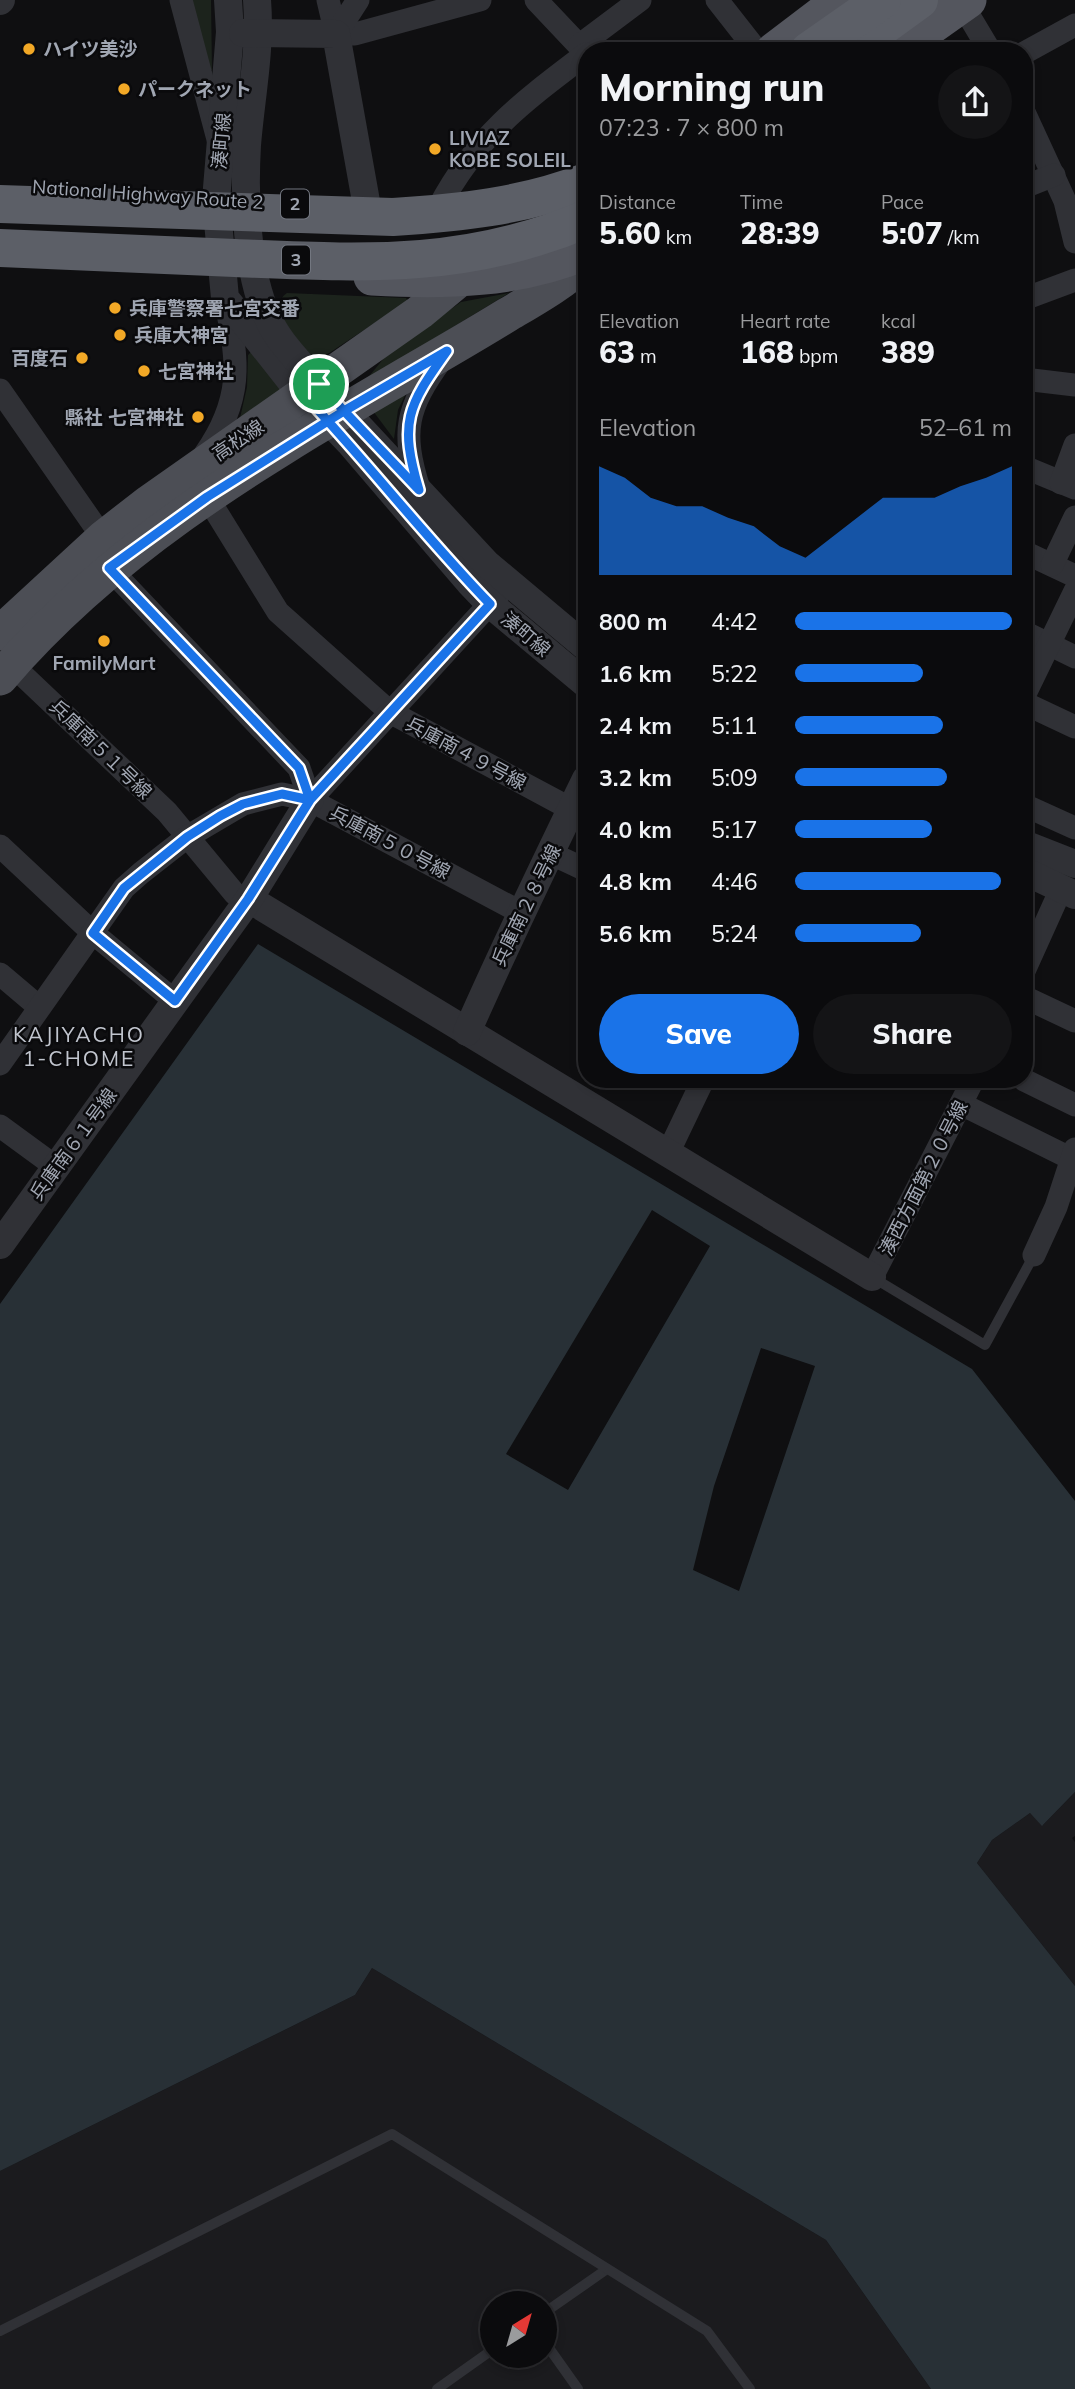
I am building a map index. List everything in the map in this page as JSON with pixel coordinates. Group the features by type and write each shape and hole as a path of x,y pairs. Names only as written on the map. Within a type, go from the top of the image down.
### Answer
{"highway":[{"path":"786,42 841,0"},
{"path":"822,42 881,0"},
{"path":"861,42 919,0"},
{"path":"909,42 965,2"},
{"name":"National Highway Route 2","path":"0,185 227,208 439,207 484,206 550,191 578,179"},
{"path":"0,204 393,217 456,213 518,203 578,185"},
{"path":"0,225 180,231 227,208"},
{"name":"3","path":"0,248 394,262 486,251 526,241 578,222"},
{"path":"110,230 147,250 225,277"},
{"path":"0,264 225,277 400,278 460,278 578,265"}],"main road":[{"name":"高松線","path":"4,658 106,553 201,482 311,390 420,312 460,278 578,189"},
{"name":"高松線","path":"201,482 336,416 447,351 578,266"}],"street":[{"path":"181,0 212,125 220,145"},
{"name":"湊町線","path":"228,0 230,32 220,145 227,208 225,277 246,328 336,416 578,676"},
{"name":"湊町線","path":"227,208 247,146 260,34 257,0"},
{"path":"328,0 366,207"},
{"path":"336,34 358,0"},
{"path":"230,32 355,34 480,0"},
{"path":"536,0 578,45"},
{"path":"594,42 640,0"},
{"path":"718,0 750,42"},
{"path":"965,2 985,42"},
{"path":"1033,48 1075,24"},
{"path":"439,207 455,176 510,111 578,56"},
{"path":"1033,131 1065,201 1075,242"},
{"path":"1033,183 1054,175"},
{"path":"201,482 234,397 234,340 225,277"},
{"name":"湊町線","path":"225,277 269,321 311,390"},
{"path":"1033,296 1075,280"},
{"path":"419,490 409,455 407,426 413,403 447,351"},
{"path":"1033,380 1075,384"},
{"name":"兵庫南５０号線","path":"0,390 106,553 299,768 310,800 520,912"},
{"name":"湊町線","path":"336,416 419,490 499,594 578,642"},
{"path":"1033,471 1068,486 1075,444"},
{"name":"兵庫南４９号線","path":"201,482 278,612 390,712 571,809"},
{"path":"1052,565 1075,517"},
{"path":"1033,556 1075,576"},
{"path":"1033,678 1075,591"},
{"path":"0,1064 124,888 187,837 243,804 282,794 310,800 499,594"},
{"path":"1033,636 1075,657"},
{"name":"兵庫南５１号線","path":"4,658 167,813 235,894 248,899"},
{"path":"1033,707 1075,727"},
{"name":"兵庫南２８号線","path":"467,1032 520,912 552,854 578,795"},
{"name":"兵庫南６１号線","path":"0,1245 248,899 310,800"},
{"path":"1033,809 1075,828"},
{"path":"0,846 93,933 175,1001"},
{"path":"1033,847 1075,863"},
{"path":"552,854 578,866"},
{"path":"1033,878 1069,900"},
{"path":"1033,886 1069,900"},
{"path":"248,899 872,1277"},
{"path":"1033,954 1069,900"},
{"path":"0,974 39,1007"},
{"path":"1033,1001 1075,1021"},
{"path":"1033,1084 1075,1105"},
{"path":"668,1153 699,1088"},
{"name":"湊西方面第２０号線","path":"872,1277 969,1088"},
{"path":"961,1104 1073,1154 1034,1255"},
{"path":"0,1126 56,1167"}],"lane":[{"path":"872,1277 985,1345 1034,1255"},
{"path":"0,2331 392,2134 707,2331 750,2389"},
{"path":"557,2304 607,2269"},
{"path":"437,2389 480,2359"},
{"path":"557,2360 578,2389"}],"shaded area":[{"path":"190,0 211,0 212,70 207,71"},
{"path":"287,293 406,298 408,301 317,361 296,338 283,318 281,300"},
{"path":"509,293 366,380 389,352 461,302"},
{"path":"253,350 287,389 240,418 247,387 248,355"},
{"path":"407,391 398,410 394,439 373,411"},
{"path":"258,944 972,1369 1075,1501 1075,1792 1042,1826 1030,1813 992,1840 977,1863 1075,1986 1075,2389 931,2389 826,2240 372,1968 355,1995 0,2171 0,1304","holes":["652,1210 710,1246 568,1490 506,1454","761,1348 815,1366 739,1591 693,1570 714,1486"]},
{"path":"1075,1792 1075,1836 1072,1838 1075,1842 1075,1986 977,1863 992,1840 1030,1813 1043,1825"},
{"path":"372,1968 826,2240 931,2389 0,2389 0,2171 355,1995"}],"place":[{"name":"ハイツ美沙","path":"29,49"},
{"name":"パークネット","path":"124,89"},
{"name":"LIVIAZ KOBE SOLEIL","path":"435,149"},
{"name":"兵庫警察署七宮交番","path":"115,308"},
{"name":"兵庫大神宮","path":"120,335"},
{"name":"百度石","path":"82,358"},
{"name":"七宮神社","path":"144,371"},
{"name":"縣社 七宮神社","path":"198,417"},
{"name":"FamilyMart","path":"104,641"}],"district":[{"name":"KAJIYACHO 1-CHOME","path":"79,1047"}],"route":[{"path":"319,384 304,395 328,421 349,442 405,510 490,604 310,800 282,794 243,804 187,837 124,888 93,933 175,1001 248,899 310,800 299,768 109,568 207,497 328,421 344,411 447,351 413,403 407,426 409,455 419,490 382,450 344,411 319,384"}]}
